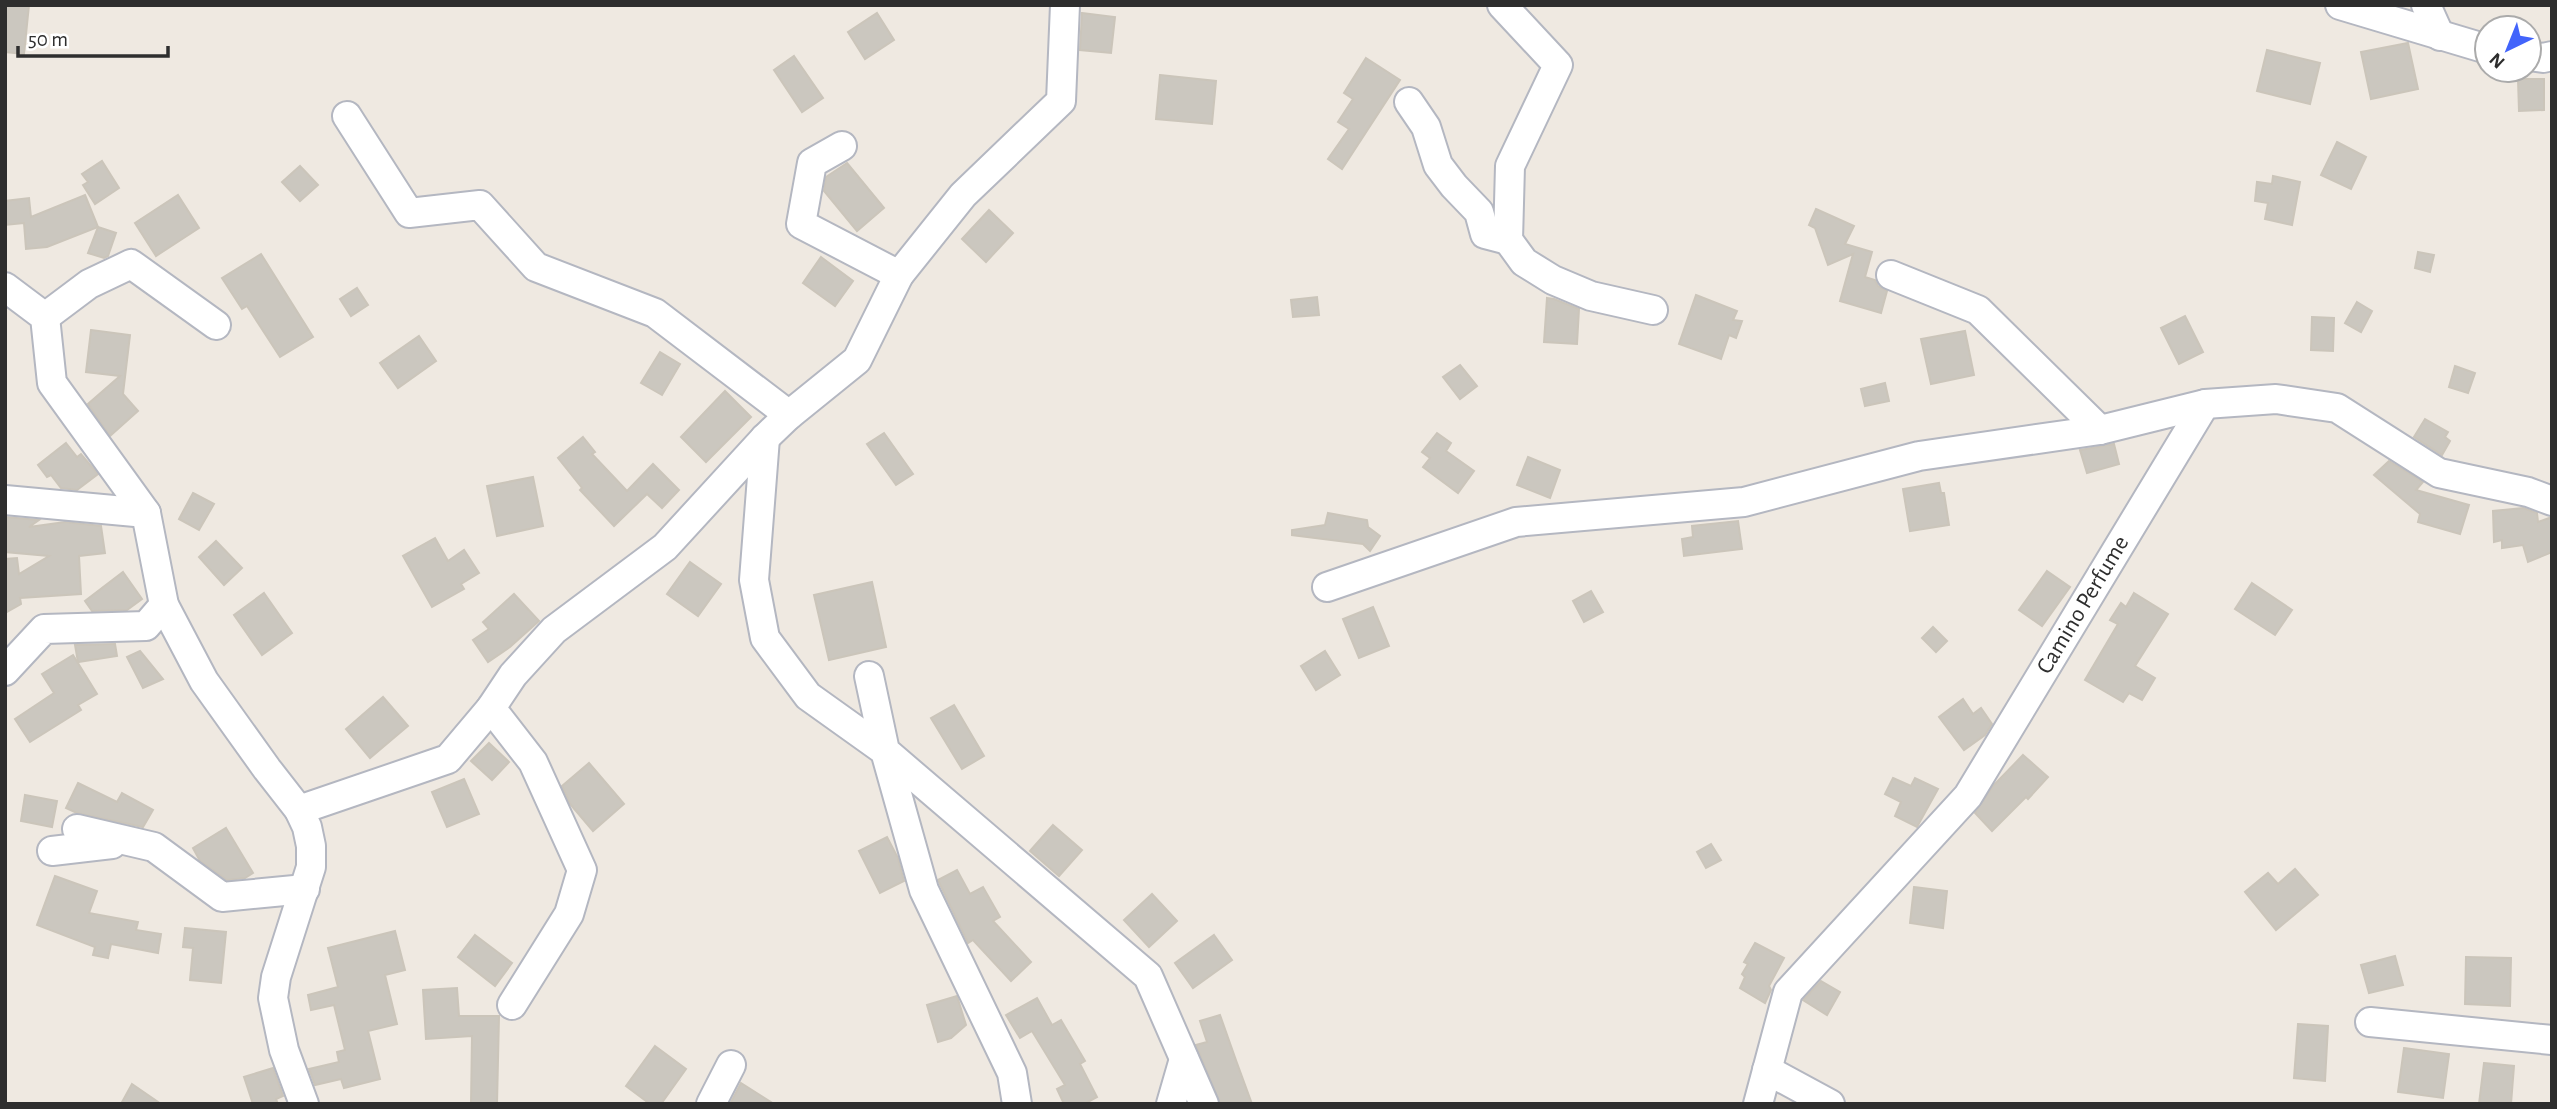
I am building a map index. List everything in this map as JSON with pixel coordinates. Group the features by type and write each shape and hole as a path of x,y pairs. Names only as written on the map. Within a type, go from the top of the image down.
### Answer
{"street":[{"path":"299,810 449,759 491,708 513,675 554,629 665,547 765,438 857,360 900,275 963,195 1061,101 1065,5"},
{"path":"1502,5 1558,65 1510,166 1508,240 1524,262 1553,280 1591,296 1653,310"},
{"path":"2340,5 2473,45"},
{"path":"2426,5 2440,36"},
{"path":"1409,102 1426,127 1438,165 1479,212 1485,234 1508,240"},
{"path":"347,116 409,213 480,205 536,267 655,313 789,415"},
{"path":"842,146 812,163 801,224 900,275"},
{"path":"45,317 89,284 131,264 216,325"},
{"path":"1902,285 1978,310 2100,430"},
{"path":"5,287 45,317 52,383 146,513 164,605 204,681 299,810 307,827 311,867 276,977 273,998 284,1050 304,1104"},
{"path":"1327,587 1516,522 1744,502 1919,456 2100,430 2205,404 2276,399 2337,408 2439,473 2528,492 2552,501"},
{"name":"Camino Perfume","path":"1758,1104 1788,992 1968,796 2205,404"},
{"path":"765,438 754,580 765,638 807,696 885,751 1149,976 1203,1104"},
{"path":"5,500 146,513"},
{"path":"5,671 44,629 146,626 164,605"},
{"path":"869,676 885,751 924,890 1012,1073 1017,1104"},
{"path":"491,708 533,762 582,870 569,914 512,1005"},
{"path":"77,829 154,847 222,897 305,889"},
{"path":"52,851 132,842"},
{"path":"2370,1022 2552,1040"},
{"path":"1171,1104 1184,1059"},
{"path":"711,1104 731,1065"},
{"path":"1767,1070 1830,1104"}],"building":[{"path":"5,5 29,5 24,54 5,52"},
{"path":"877,13 894,40 865,59 848,32"},
{"path":"1082,13 1115,17 1111,53 1080,50"},
{"path":"2408,43 2418,89 2371,99 2361,52"},
{"path":"2267,50 2320,63 2310,104 2257,91"},
{"path":"794,56 823,98 802,112 774,70"},
{"path":"1366,58 1400,80 1342,169 1328,159 1349,129 1338,122 1353,99 1344,93"},
{"path":"1160,75 1216,81 1212,124 1156,119"},
{"path":"2544,79 2544,110 2519,111 2518,84 2543,84"},
{"path":"2337,142 2366,157 2351,189 2321,175"},
{"path":"102,161 119,188 95,204 83,185 88,182 82,174"},
{"path":"847,163 884,208 857,231 824,191 826,177"},
{"path":"300,166 318,185 300,201 282,182"},
{"path":"2273,176 2300,182 2292,225 2265,219 2268,203 2255,201 2257,182 2272,184"},
{"path":"85,195 98,227 47,247 26,249 24,223 5,225 5,201 29,198 31,217"},
{"path":"178,195 199,228 156,256 135,223"},
{"path":"1816,209 1854,226 1845,244 1872,252 1865,277 1875,280 1878,286 1887,291 1881,313 1840,301 1853,254 1828,265 1815,228 1809,225"},
{"path":"989,210 1013,233 986,262 962,239"},
{"path":"98,227 116,233 108,256 104,258 88,253"},
{"path":"2418,252 2434,255 2430,272 2415,268"},
{"path":"261,254 313,337 280,357 247,306 242,309 222,278"},
{"path":"821,257 853,281 835,306 803,283"},
{"path":"357,288 368,305 351,316 340,299"},
{"path":"1696,295 1737,311 1733,320 1742,321 1736,338 1729,335 1721,359 1679,344"},
{"path":"1317,297 1319,315 1293,317 1291,300"},
{"path":"1547,298 1579,309 1577,344 1544,342"},
{"path":"2357,302 2372,311 2361,332 2345,323"},
{"path":"2185,316 2203,352 2179,364 2161,328"},
{"path":"2312,317 2334,318 2333,351 2311,350"},
{"path":"91,330 130,335 123,394 138,411 110,436 88,404 120,376 86,372"},
{"path":"1965,331 1974,375 1931,384 1921,339"},
{"path":"419,336 436,361 398,388 380,363"},
{"path":"660,352 680,364 662,395 641,383"},
{"path":"1460,365 1477,386 1460,399 1443,377"},
{"path":"2455,366 2475,373 2468,393 2449,387"},
{"path":"1885,383 1889,401 1865,406 1861,389"},
{"path":"725,391 751,417 706,462 681,437"},
{"path":"2425,419 2448,432 2445,437 2450,441 2442,455 2414,437"},
{"path":"884,433 913,474 896,485 867,444"},
{"path":"1437,433 1451,443 1446,451 1474,471 1458,493 1423,467 1430,458 1422,452"},
{"path":"583,437 595,452 592,454 627,491 653,464 679,490 662,508 647,494 614,526 580,490 582,488 558,458"},
{"path":"66,443 77,457 81,454 98,474 77,490 61,488 51,475 47,477 38,465"},
{"path":"2114,444 2119,464 2087,473 2080,450"},
{"path":"1528,457 1560,470 1550,498 1517,485"},
{"path":"2389,461 2423,482 2416,490 2469,505 2460,534 2418,522 2420,514 2374,475"},
{"path":"533,477 543,526 497,536 487,486"},
{"path":"1939,483 1941,493 1944,493 1949,525 1910,531 1903,489"},
{"path":"193,493 214,504 199,530 179,519"},
{"path":"2523,508 2537,513 2538,522 2552,517 2552,552 2528,562 2523,545 2502,548 2502,540 2494,542 2493,511"},
{"path":"1328,513 1367,520 1368,527 1380,536 1370,551 1363,544 1292,535 1292,530 1325,525"},
{"path":"5,517 39,520 29,527 65,522 101,526 105,553 79,556 81,594 20,598 21,604 5,613 5,559 17,558 19,574 49,556 5,552"},
{"path":"1738,521 1742,549 1684,556 1682,539 1693,537 1692,526"},
{"path":"435,538 448,561 464,550 479,573 461,584 464,589 432,607 403,556"},
{"path":"216,541 242,568 224,585 199,557"},
{"path":"690,562 721,584 698,616 667,594"},
{"path":"2047,571 2070,587 2042,626 2019,610"},
{"path":"123,572 142,599 127,610 92,611 85,601"},
{"path":"872,582 886,647 829,660 814,595"},
{"path":"2252,583 2292,610 2275,635 2235,609"},
{"path":"1591,591 1603,612 1584,622 1573,601"},
{"path":"264,593 292,633 262,655 234,615"},
{"path":"2134,593 2168,614 2135,666 2155,678 2142,700 2129,693 2123,702 2085,680 2118,624 2110,620 2121,603 2126,607"},
{"path":"514,594 539,621 488,662 473,640 489,629 483,622"},
{"path":"1373,607 1389,646 1359,658 1343,619"},
{"path":"1933,627 1947,641 1936,652 1922,638"},
{"path":"115,644 117,656 78,662 75,645"},
{"path":"140,651 163,679 143,688 127,657"},
{"path":"1325,651 1340,675 1316,690 1301,666"},
{"path":"73,655 97,694 78,705 81,710 30,742 15,719 54,693 42,674"},
{"path":"383,697 408,726 370,758 346,729"},
{"path":"1963,699 1973,714 1981,708 1992,724 1985,735 1964,750 1939,717"},
{"path":"954,705 984,756 962,769 931,718"},
{"path":"489,743 509,762 492,780 471,761"},
{"path":"2023,755 2048,777 1992,831 1975,813 1993,786"},
{"path":"589,763 624,804 593,831 570,804 562,786"},
{"path":"1893,778 1911,786 1915,778 1938,789 1917,827 1895,816 1901,802 1885,794"},
{"path":"464,779 479,814 447,827 432,792"},
{"path":"78,783 117,802 122,793 153,810 143,827 77,813 66,808"},
{"path":"25,795 57,801 52,827 21,821"},
{"path":"1053,825 1082,850 1059,876 1030,851"},
{"path":"226,828 253,873 245,878 227,880 200,861 193,848"},
{"path":"887,837 898,858 904,881 880,893 859,851"},
{"path":"1711,844 1721,860 1706,868 1697,852"},
{"path":"2295,869 2318,895 2276,930 2245,892 2268,873 2278,884"},
{"path":"957,870 970,894 983,887 1000,917 993,921 1031,962 1011,981 973,940 968,943 938,880"},
{"path":"55,876 97,891 89,913 138,922 136,930 161,934 158,953 111,944 108,958 93,955 95,947 37,925"},
{"path":"1914,887 1947,891 1943,928 1910,923"},
{"path":"1152,894 1177,921 1149,947 1124,920"},
{"path":"185,928 226,932 221,983 190,980 193,948 183,947"},
{"path":"395,931 405,970 385,975 397,1024 368,1031 380,1079 344,1088 341,1079 315,1085 309,1069 339,1062 337,1052 345,1050 334,1005 311,1010 308,995 338,987 328,948"},
{"path":"475,935 512,963 495,986 458,957"},
{"path":"1214,935 1232,960 1193,988 1175,963"},
{"path":"1755,943 1784,958 1769,986 1771,990 1765,1003 1740,988 1745,977 1742,974 1748,964 1744,962"},
{"path":"2395,956 2403,985 2369,993 2361,965"},
{"path":"2466,957 2511,958 2510,1006 2465,1004"},
{"path":"1821,981 1840,992 1827,1015 1803,1000"},
{"path":"457,988 459,1016 499,1016 497,1104 471,1104 472,1036 426,1039 423,990"},
{"path":"957,996 966,1025 951,1038 938,1042 927,1005"},
{"path":"1037,998 1052,1025 1061,1020 1085,1061 1080,1064 1097,1097 1084,1104 1064,1104 1057,1089 1065,1085 1032,1031 1020,1038 1006,1015"},
{"path":"1220,1015 1252,1104 1220,1104 1196,1045 1207,1042 1200,1021"},
{"path":"2298,1024 2328,1026 2325,1081 2294,1078"},
{"path":"655,1046 686,1069 661,1104 650,1104 626,1086"},
{"path":"2404,1048 2449,1054 2443,1098 2398,1092"},
{"path":"2484,1063 2514,1066 2511,1104 2479,1104"},
{"path":"273,1068 283,1096 276,1099 278,1104 253,1104 244,1077"},
{"path":"741,1083 774,1104 730,1104"},
{"path":"132,1084 161,1104 121,1104"}]}
